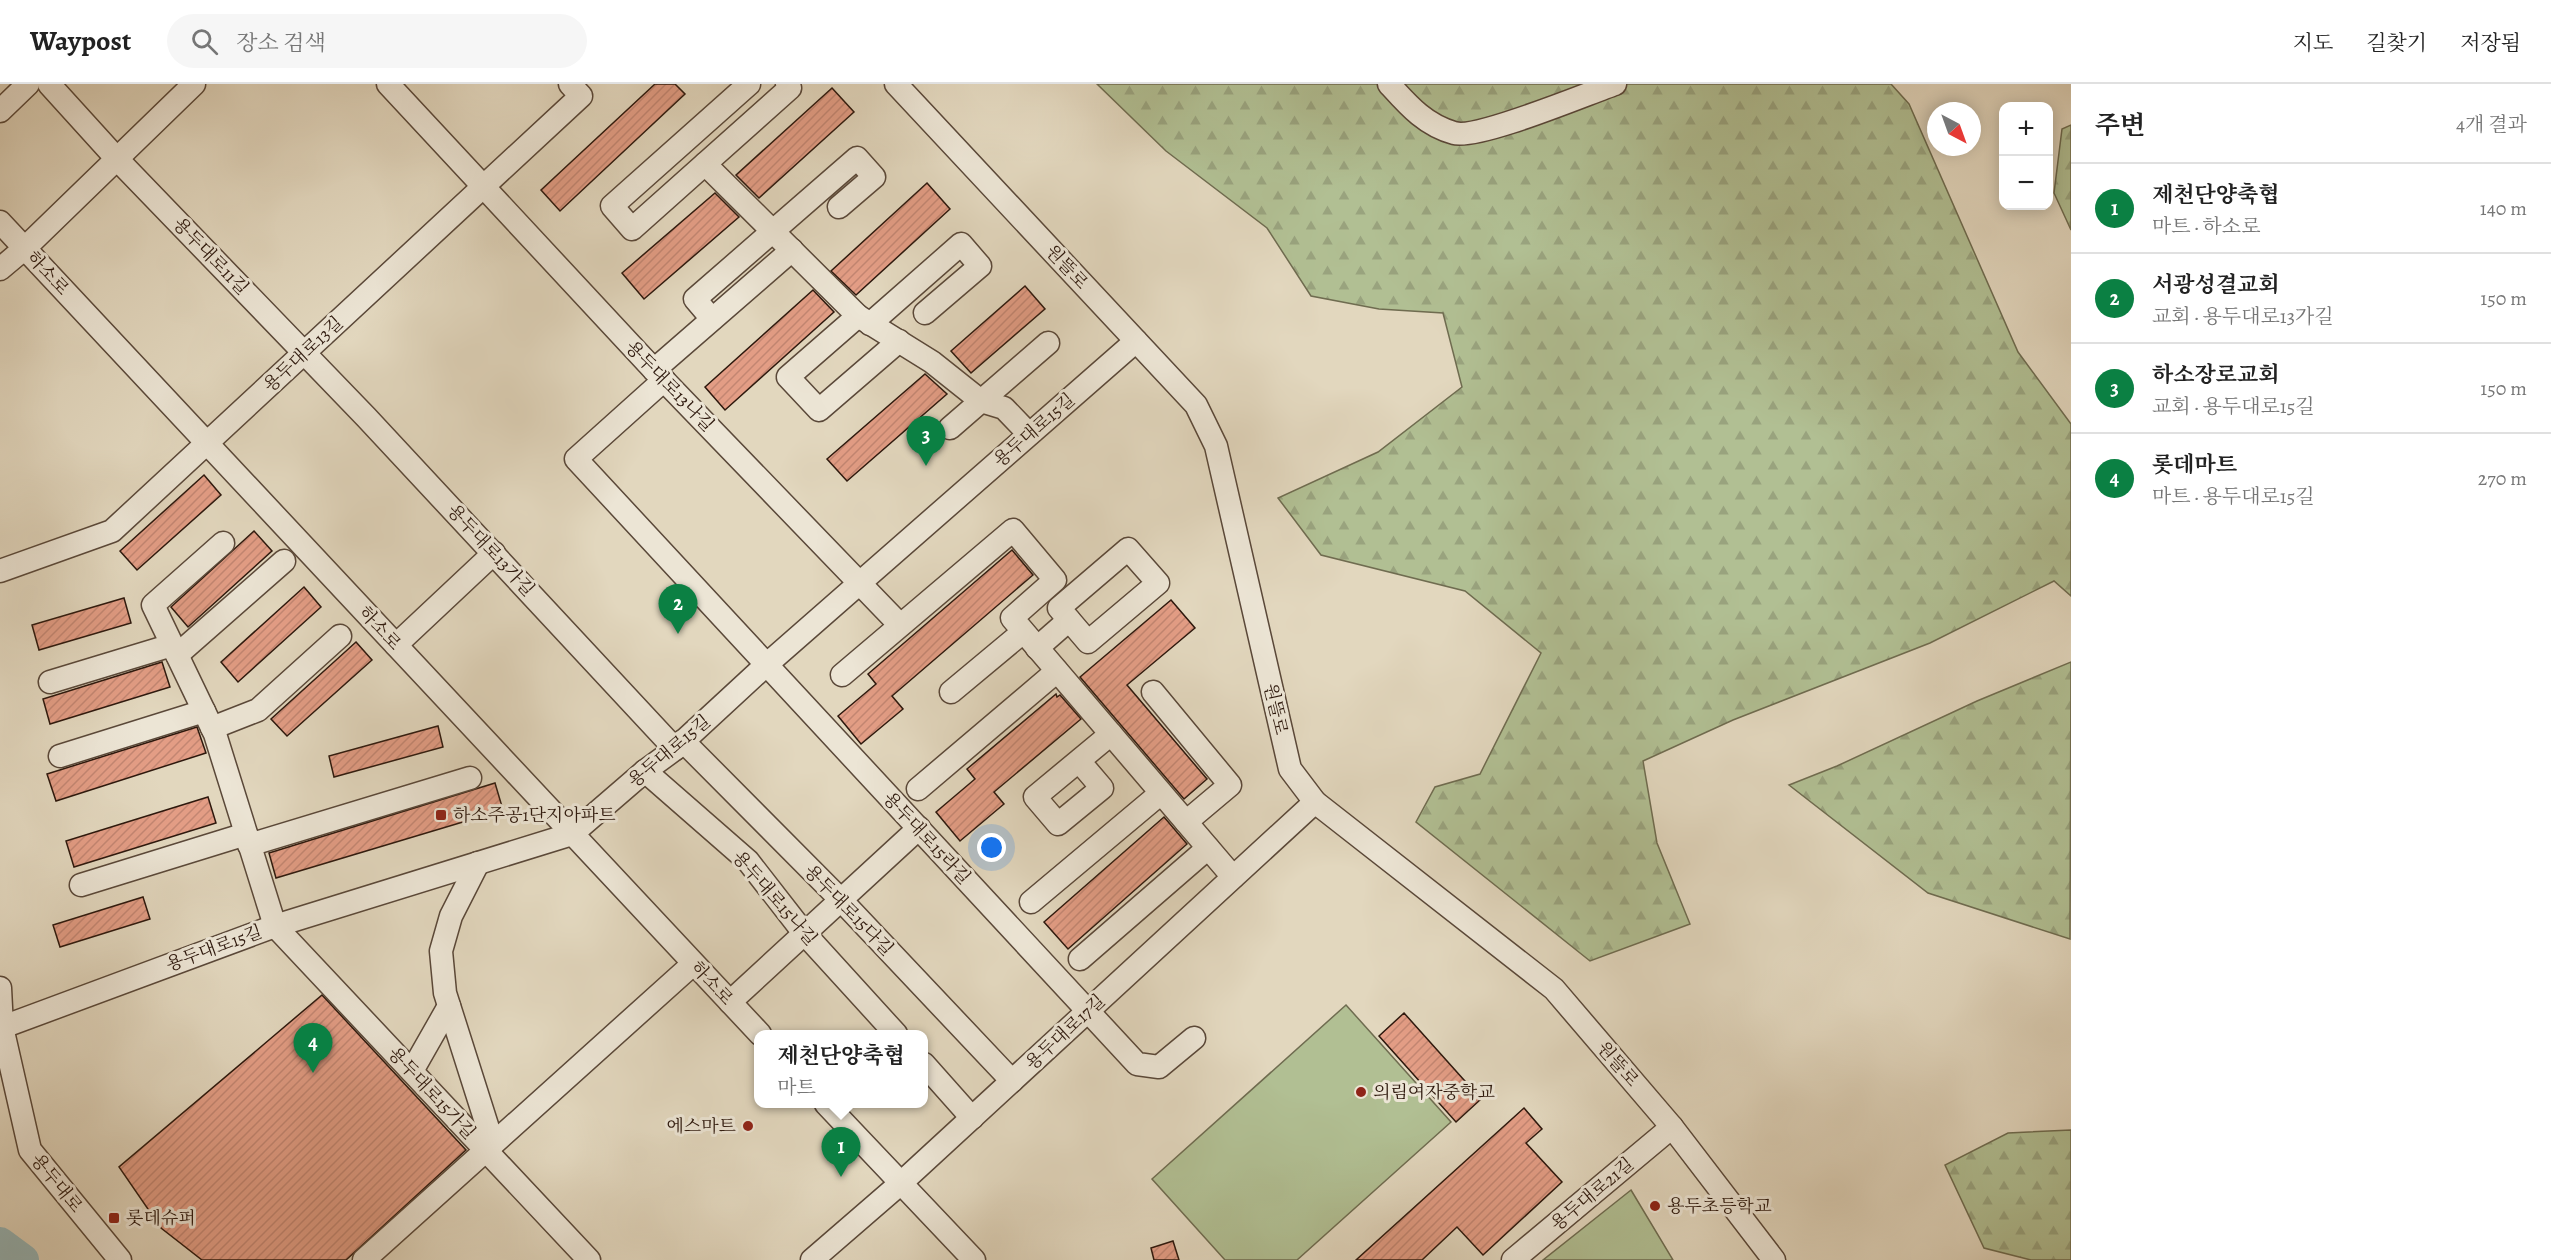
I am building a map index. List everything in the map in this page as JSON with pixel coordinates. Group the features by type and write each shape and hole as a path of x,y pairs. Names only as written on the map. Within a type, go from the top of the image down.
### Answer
{"street":[{"path":"0,111 28,84"},
{"name":"용두대로11길","path":"49,84 117,159 305,353"},
{"path":"0,269 25,248 194,84"},
{"path":"388,84 484,186"},
{"path":"749,84 612,206 632,229 790,88 787,84"},
{"name":"원뜰로","path":"896,84 1196,405 1216,446 1290,769 1315,802 1554,989 1672,1127 1774,1260"},
{"path":"1389,84 1413,111 1433,125 1456,134 1496,128 1615,84"},
{"name":"용두대로13길","path":"0,572 112,531 484,186 576,90"},
{"path":"712,319 695,299 857,158 873,177 839,207"},
{"path":"705,164 864,320 932,362 981,401 1004,408 1029,434"},
{"name":"용두대로13나길","path":"484,186 659,375 900,625"},
{"name":"하소로","path":"0,222 755,1030"},
{"path":"899,341 819,410 788,377 961,244 980,266 925,313"},
{"path":"659,375 712,319 792,250"},
{"name":"용두대로15길","path":"1,1028 275,926 572,834 679,745 766,665 1136,341"},
{"path":"950,428 1048,344"},
{"name":"용두대로13가길","path":"305,353 679,745"},
{"name":"용두대로15라길","path":"659,375 576,459 1137,1064 1159,1066 1194,1038"},
{"path":"842,675 1012,530 1055,580 1012,618 1233,877"},
{"path":"223,543 153,605 208,720 275,926"},
{"path":"396,645 494,553"},
{"path":"50,682 174,650 284,561"},
{"path":"951,692 1030,640 1069,620"},
{"path":"60,756 258,710 340,636"},
{"path":"918,789 1057,671"},
{"path":"1153,692 1230,784 1186,822"},
{"path":"1079,761 1111,734"},
{"name":"용두대로15다길","path":"679,745 841,900 1012,1081"},
{"name":"용두대로15나길","path":"645,771 748,861 804,933 891,1030"},
{"path":"81,885 470,778"},
{"path":"1031,902 1161,793"},
{"name":"용두대로17길","path":"812,1260 901,1183 1315,802"},
{"path":"729,1002 919,828"},
{"path":"1080,959 1208,848"},
{"path":"478,863 451,916 441,951 445,993 490,1147"},
{"name":"용두대로15가길","path":"275,926 412,1071 490,1147 589,1260"},
{"path":"380,1255 490,1147 693,964"},
{"name":"용두대로","path":"0,988 1,1028 30,1150 120,1260"},
{"path":"412,1071 449,1006"},
{"path":"928,1069 972,1118"},
{"path":"830,1108 974,1260"},
{"name":"용두대로21길","path":"1513,1260 1672,1127"}],"green space":[{"path":"1097,84 1891,84 1909,104 1927,145 1927,156 1932,156 2018,352 2071,424 2071,596 2054,581 1930,643 1733,720 1643,761 1657,843 1690,924 1590,961 1416,822 1435,787 1480,774 1541,653 1465,591 1321,555 1278,498 1378,452 1462,387 1443,313 1379,309 1311,296 1267,228 1166,151"},
{"path":"2071,125 2071,230 2054,193 2062,129"},
{"path":"2071,662 2070,939 1928,893 1789,785 1837,766 1977,701"},
{"path":"1346,1005 1451,1122 1297,1260 1225,1260 1152,1179"},
{"path":"2071,1130 2071,1260 2031,1260 1984,1248 1945,1165 2008,1133"},
{"path":"1631,1190 1673,1260 1543,1260"}],"building":[{"path":"655,84 675,84 685,94 560,211 541,190"},
{"path":"832,88 854,112 759,198 736,175"},
{"path":"927,183 950,209 856,295 831,271"},
{"path":"715,193 739,217 644,299 622,273"},
{"path":"1025,286 1045,309 971,373 951,351"},
{"path":"813,290 834,312 725,410 705,387"},
{"path":"925,374 947,394 847,481 827,459"},
{"path":"204,475 221,495 137,570 120,551"},
{"path":"254,531 272,551 188,627 171,607"},
{"path":"1012,550 1033,575 892,696 903,709 861,744 838,716 876,684 868,674"},
{"path":"304,587 321,607 238,682 221,662"},
{"path":"124,598 131,623 39,650 32,625"},
{"path":"1171,600 1195,628 1127,685 1207,779 1184,799 1080,677"},
{"path":"356,642 372,660 287,736 271,719"},
{"path":"162,662 170,687 50,724 43,699"},
{"path":"1056,694 1057,697 1060,695 1081,719 994,792 1004,804 960,841 936,812 975,779 967,769"},
{"path":"438,726 443,747 334,777 329,756"},
{"path":"197,727 206,753 56,801 47,774"},
{"path":"495,783 503,810 276,878 269,853"},
{"path":"208,797 216,823 74,867 66,841"},
{"path":"1164,817 1187,844 1068,949 1044,922"},
{"path":"143,897 150,919 60,947 53,925"},
{"path":"322,995 466,1150 346,1260 202,1260 161,1228 119,1167"},
{"path":"1404,1013 1481,1099 1456,1122 1379,1036"},
{"path":"1524,1108 1542,1129 1526,1143 1562,1182 1483,1255 1457,1227 1422,1260 1356,1260"},
{"path":"1173,1241 1179,1260 1154,1260 1151,1248"}],"waterway":[{"path":"0,1243 23,1260"}],"place":[{"name":"하소장로교회","path":"926,466"},
{"name":"서광성결교회","path":"678,634"},
{"name":"하소주공1단지아파트","path":"441,815"},
{"name":"롯데마트","path":"313,1073"},
{"name":"의림여자중학교","path":"1361,1092"},
{"name":"에스마트","path":"748,1126"},
{"name":"제천단양축협","path":"841,1177"},
{"name":"용두초등학교","path":"1655,1206"},
{"name":"롯데슈퍼","path":"114,1218"}]}
